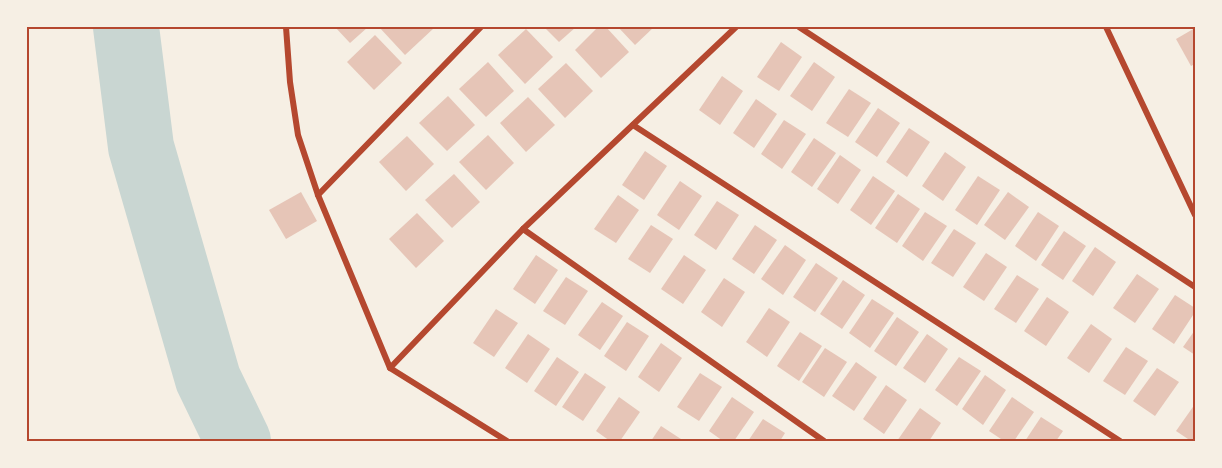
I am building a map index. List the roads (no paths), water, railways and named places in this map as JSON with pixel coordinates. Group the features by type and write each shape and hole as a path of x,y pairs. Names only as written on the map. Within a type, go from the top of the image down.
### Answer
{"street":[{"path":"286,27 290,82 298,135 318,195 390,368 507,441"},
{"path":"318,195 481,27"},
{"path":"390,368 523,229 736,27"},
{"path":"799,27 1195,287"},
{"path":"1106,27 1195,215"},
{"path":"633,125 1120,441"},
{"path":"523,229 824,441"}],"waterway":[{"path":"126,27 141,147 208,379 238,441"}]}
